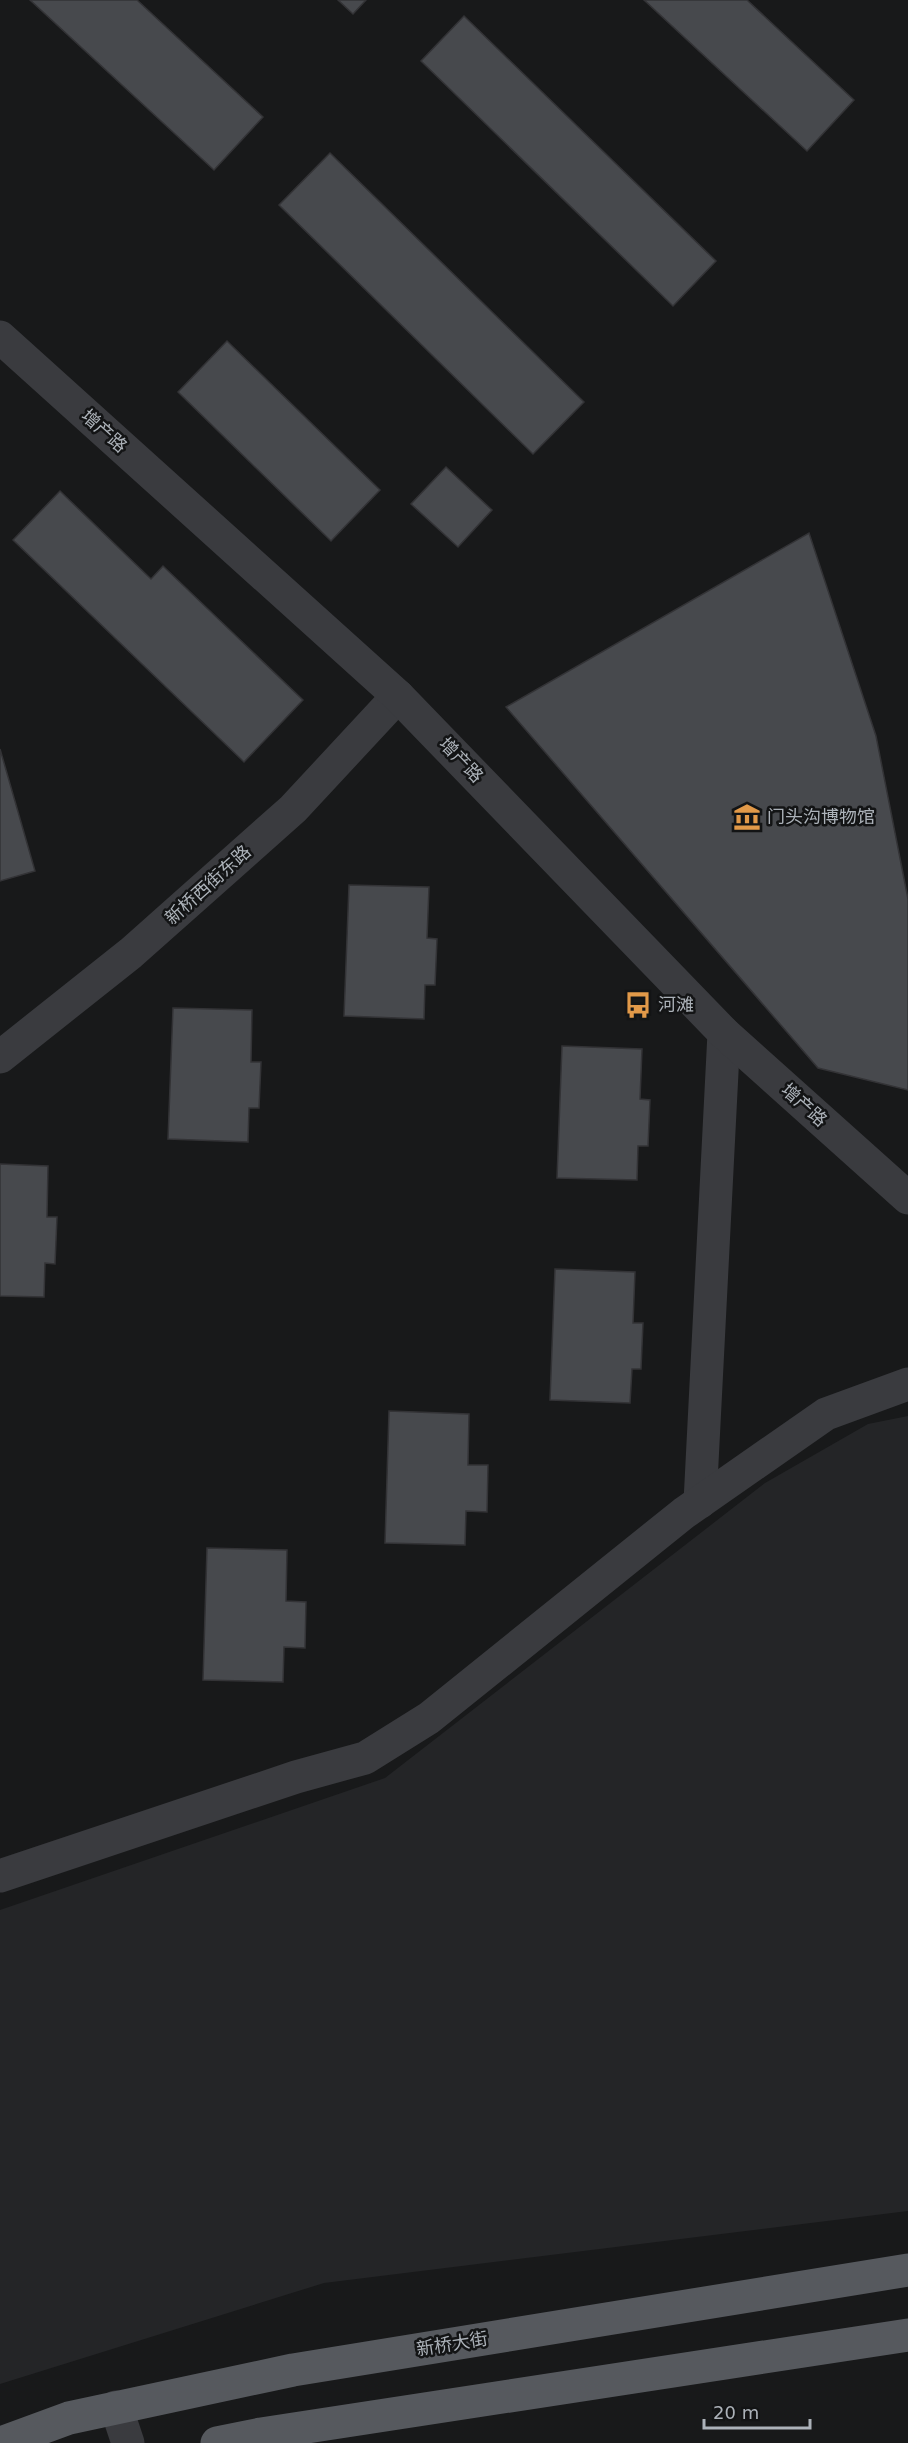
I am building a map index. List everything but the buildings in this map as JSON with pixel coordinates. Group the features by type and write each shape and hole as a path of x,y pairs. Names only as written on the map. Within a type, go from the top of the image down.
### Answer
{"main road":[{"name":"新桥大街","path":"1,2443 69,2418 293,2370 908,2270"},
{"path":"217,2443 273,2432 908,2336"}],"street":[{"name":"增产路","path":"0,337 398,696 724,1033 908,1198"},
{"name":"新桥西街东路","path":"0,1057 132,953 293,809 398,696"},
{"path":"700,1502 724,1033"},
{"path":"0,1876 296,1778 365,1758 429,1718 488,1673 543,1624 700,1502 826,1414 908,1384"},
{"path":"116,2407 128,2443"}],"shaded area":[{"path":"908,1416 908,2211 324,2283 0,2384 0,1910 385,1778 765,1483 868,1424"}],"place":[{"name":"门头沟博物馆","path":"747,817"},
{"name":"河滩","path":"638,1005"}]}
